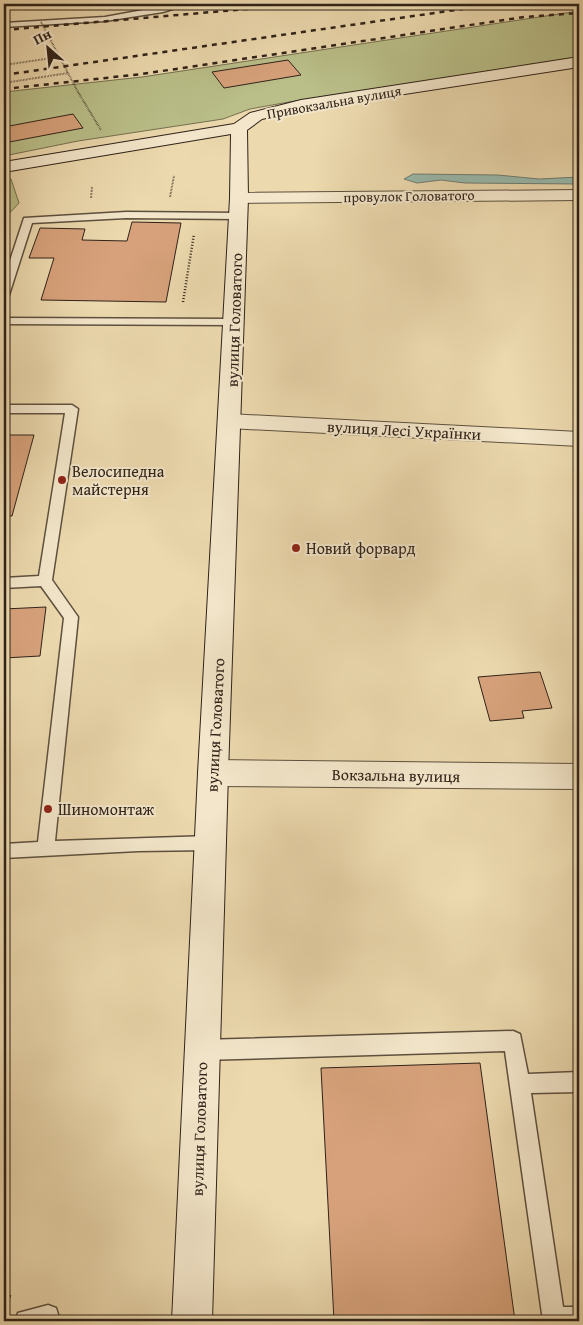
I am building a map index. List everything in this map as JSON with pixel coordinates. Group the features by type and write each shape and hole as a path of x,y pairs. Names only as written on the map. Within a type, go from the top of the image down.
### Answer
{"main road":[{"name":"Привокзальна вулиця","path":"4,167 239,128 256,116 300,105 579,62"},
{"name":"вулиця Головатого","path":"192,1321 210,842 239,207 239,128"},
{"name":"провулок Головатого","path":"239,207 579,194"},
{"name":"вулиця Лесі Українки","path":"230,421 579,439"},
{"name":"Вокзальна вулиця","path":"213,772 579,777"}],"lane":[{"path":"4,25 106,19 163,10 184,4"},
{"path":"4,294 28,220 239,207"},
{"path":"4,321 234,322"},
{"path":"4,409 72,409 45,581 71,617 46,849"},
{"path":"4,583 45,581"},
{"path":"4,851 210,842"},
{"path":"202,1050 513,1041 554,1320 579,1318"},
{"path":"519,1084 579,1082"},
{"path":"26,1321 48,1316 50,1321"}],"path":[{"path":"40,22 94,118"},
{"path":"4,64 59,57"},
{"path":"4,83 68,73"},
{"path":"169,201 174,176"}],"green space":[{"path":"579,11 579,57 289,102 250,109 223,119 78,141 4,156 4,92 142,77"},
{"path":"11,179 19,203 4,219 4,180"}],"shaded area":[{"path":"413,174 498,175 539,179 579,177 579,184 465,183 441,180 417,183 404,179"}],"building":[{"path":"288,60 301,75 224,88 212,72"},
{"path":"73,114 83,128 4,143 4,127"},
{"path":"132,222 181,223 166,302 41,300 54,258 29,258 40,228 85,229 82,240 127,241"},
{"path":"4,435 34,435 12,516 4,516"},
{"path":"46,607 40,656 4,658 4,609"},
{"path":"540,672 552,708 522,711 524,718 490,721 478,677"},
{"path":"480,1063 515,1321 334,1321 321,1068"}],"railway":[{"path":"4,5 17,4"},
{"path":"4,30 305,4"},
{"path":"4,75 497,4"},
{"path":"4,89 142,74 524,17 579,13"}],"place":[{"name":"Велосипедна майстерня","path":"62,480"},
{"name":"Новий форвард","path":"296,548"},
{"name":"Шиномонтаж","path":"48,809"}]}
